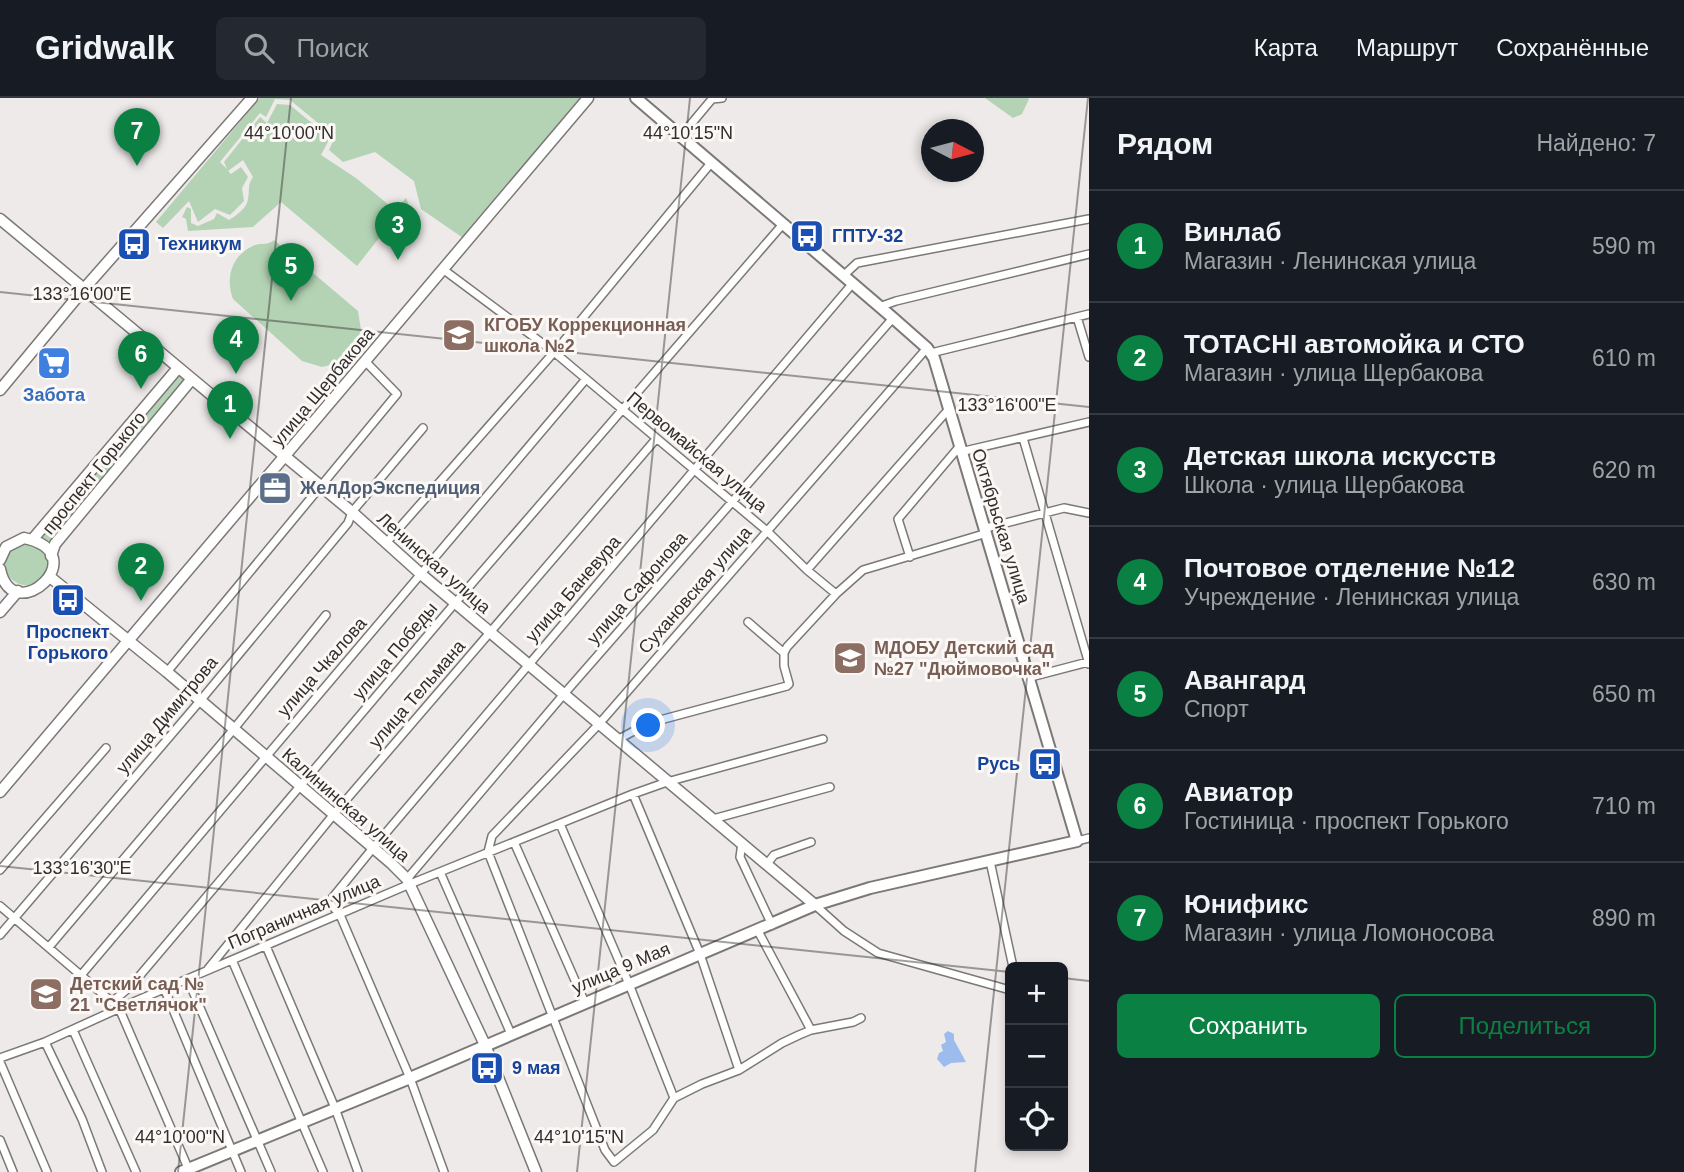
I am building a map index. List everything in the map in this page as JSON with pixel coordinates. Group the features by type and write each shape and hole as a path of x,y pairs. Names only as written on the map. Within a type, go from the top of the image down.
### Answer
{"main road":[{"path":"0,390 83,290 252,98"},
{"name":"улица Щербакова","path":"0,792 588,98"},
{"path":"636,98 929,351"},
{"name":"Ленинская улица","path":"0,219 318,487 352,512 422,575 815,905"},
{"name":"Октябрьская улица","path":"929,351 986,530 1027,678 1077,841"},
{"name":"проспект Горького","path":"32,540 178,368"},
{"name":"проспект Горького","path":"51,556 55,544 191,380"},
{"name":"проспект Горького","path":"0,560 3,545 24,538 32,540 46,548 51,556 50,577"},
{"path":"1,576 18,591 37,590 50,577"},
{"name":"Калининская улица","path":"50,577 334,814 408,882 485,1045 534,1171"},
{"path":"0,611 18,591"},
{"name":"улица 9 Мая","path":"184,1170 410,1078 815,905 870,888 1077,841"}],"street":[{"path":"681,136 712,99 722,98"},
{"path":"386,543 554,352 711,163"},
{"path":"843,276 857,264 1089,219"},
{"name":"улица Победы","path":"112,1002 131,986 455,603 783,224"},
{"path":"879,307 895,300 1089,254"},
{"name":"Первомайская улица","path":"444,270 554,352 767,531 836,594"},
{"name":"улица Баневура","path":"340,915 329,902 853,283"},
{"path":"929,351 1089,314"},
{"path":"1077,317 1089,357"},
{"name":"улица Сафонова","path":"408,882 565,694 893,318"},
{"name":"Сухановская улица","path":"488,852 492,836 599,724 929,351"},
{"path":"167,672 397,394 365,361"},
{"name":"улица Чкалова","path":"82,974 586,379"},
{"path":"807,570 948,410"},
{"path":"911,557 898,519 960,449 1023,438 1089,422"},
{"name":"улица Димитрова","path":"0,934 200,701 423,428"},
{"path":"1023,438 1089,663 1027,678"},
{"name":"улица Тельмана","path":"206,972 334,814 656,439"},
{"path":"784,653 836,594 863,570 1044,513 1068,508 1089,513"},
{"path":"49,947 233,730 326,615"},
{"path":"617,740 649,723 787,687 789,684 784,653 748,622"},
{"name":"Пограничная улица","path":"0,1060 340,915 408,882 440,872 667,782 823,738"},
{"path":"0,870 106,748"},
{"path":"713,819 830,787"},
{"path":"633,794 700,954 739,1070"},
{"path":"560,824 629,984 674,1098"},
{"name":"улица 9 Мая","path":"1077,841 1089,838"},
{"path":"514,842 584,1003"},
{"path":"742,842 740,857 772,925"},
{"path":"766,863 774,855 811,842"},
{"path":"488,852 605,1150 614,1163 653,1130 674,1098 739,1070 782,1043 811,1030 861,1018"},
{"path":"990,861 1012,962"},
{"path":"440,872 511,1034"},
{"path":"815,905 844,931 878,953 1005,989"},
{"path":"0,906 119,1008 184,1170"},
{"path":"340,915 410,1078 444,1172"},
{"path":"758,930 811,1030"},
{"path":"266,946 335,1108 358,1172"},
{"path":"232,960 323,1172"},
{"path":"188,980 271,1172"},
{"path":"164,988 241,1172"},
{"path":"73,1030 136,1172"},
{"path":"45,1042 82,1119 102,1172"},
{"path":"0,1060 47,1172"},
{"path":"0,1140 13,1172"}],"green space":[{"path":"260,98 587,98 466,240 421,209 414,181 375,152 343,162 329,150 335,137 290,100 275,99 266,117 260,113 220,162 227,169 224,162 260,117 267,123 277,104 290,105 330,138 321,155 356,178 395,210 406,198 414,217 401,210 357,266 281,202 253,227 188,231 186,219 182,217 187,207 191,209 191,223 198,226 214,219 217,213 229,220 244,208 253,177 243,160 228,171 231,174 241,167 248,177 242,188 244,201 230,215 215,209 198,222 189,201 163,228 156,222"},
{"path":"985,98 1029,99 1022,114 1013,118"},
{"path":"274,240 358,311 361,330 354,349 338,363 322,367 302,361 233,299 230,275 235,261 253,246"},
{"path":"176,376 183,378 184,382 52,540 43,538 44,532"},
{"path":"26,543 41,549 47,564 41,579 26,585 11,579 5,564 11,549"}],"water":[{"path":"948,1031 954,1034 954,1040 966,1062 951,1063 944,1067 937,1059 943,1051 941,1045 946,1042 944,1034"}],"place":[{"name":"Юнификс","path":"137,166"},
{"name":"ГПТУ-32","path":"807,236"},
{"name":"Техникум","path":"134,244"},
{"name":"Детская школа искусств","path":"398,260"},
{"name":"Авангард","path":"291,301"},
{"name":"КГОБУ Коррекционная школа №2","path":"459,335"},
{"name":"Забота","path":"54,363"},
{"name":"Почтовое отделение №12","path":"236,374"},
{"name":"Авиатор","path":"141,389"},
{"name":"Винлаб","path":"230,439"},
{"name":"ЖелДорЭкспедиция","path":"275,488"},
{"name":"Проспект Горького","path":"68,600"},
{"name":"TOTACHI автомойка и СТО","path":"141,601"},
{"name":"МДОБУ Детский сад №27 \"Дюймовочка\"","path":"850,658"},
{"name":"Русь","path":"1045,764"},
{"name":"Детский сад № 21 \"Светлячок\"","path":"46,994"},
{"name":"9 мая","path":"487,1068"}]}
